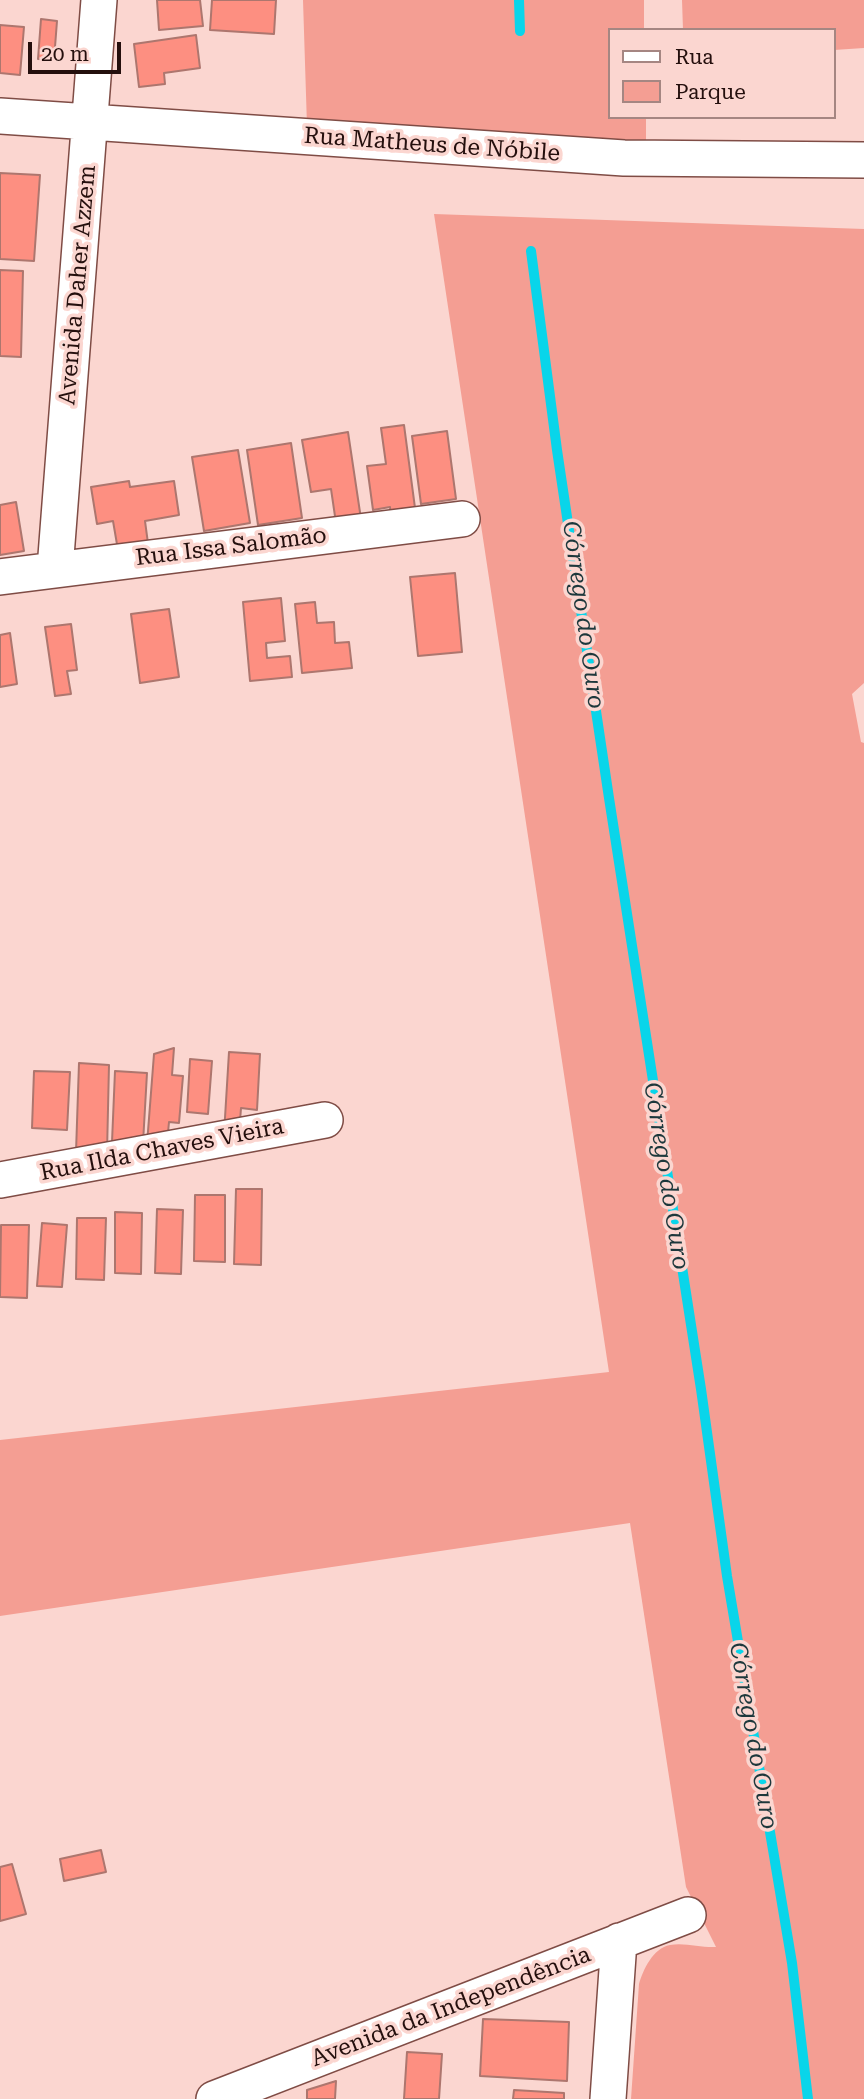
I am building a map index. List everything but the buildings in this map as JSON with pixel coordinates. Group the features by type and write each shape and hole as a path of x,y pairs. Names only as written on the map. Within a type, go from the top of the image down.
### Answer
{"street":[{"name":"Avenida Daher Azzem","path":"55,569 99,0"},
{"name":"Rua Matheus de Nóbile","path":"0,116 624,158 864,160"},
{"name":"Rua Issa Salomão","path":"0,577 462,519"},
{"name":"Rua Ilda Chaves Vieira","path":"0,1180 325,1120"},
{"name":"Avenida da Independência","path":"214,2099 276,2087 619,1941 688,1915"},
{"path":"608,2099 619,1941"}],"green space":[{"path":"303,0 644,0 644,28 608,28 608,119 646,119 646,146 307,126"},
{"path":"682,0 864,0 864,48 836,50 836,28 683,28"},
{"path":"434,214 864,229 864,683 852,694 861,742 864,743 864,2099 631,2099 639,1984 646,1966 659,1950 670,1945 716,1947 686,1887 630,1523 0,1616 0,1440 609,1372"}],"waterway":[{"name":"Córrego do Ouro","path":"519,0 520,31"},
{"name":"Córrego do Ouro","path":"531,251 557,450 701,1389 727,1576 792,1963 808,2099"}]}
